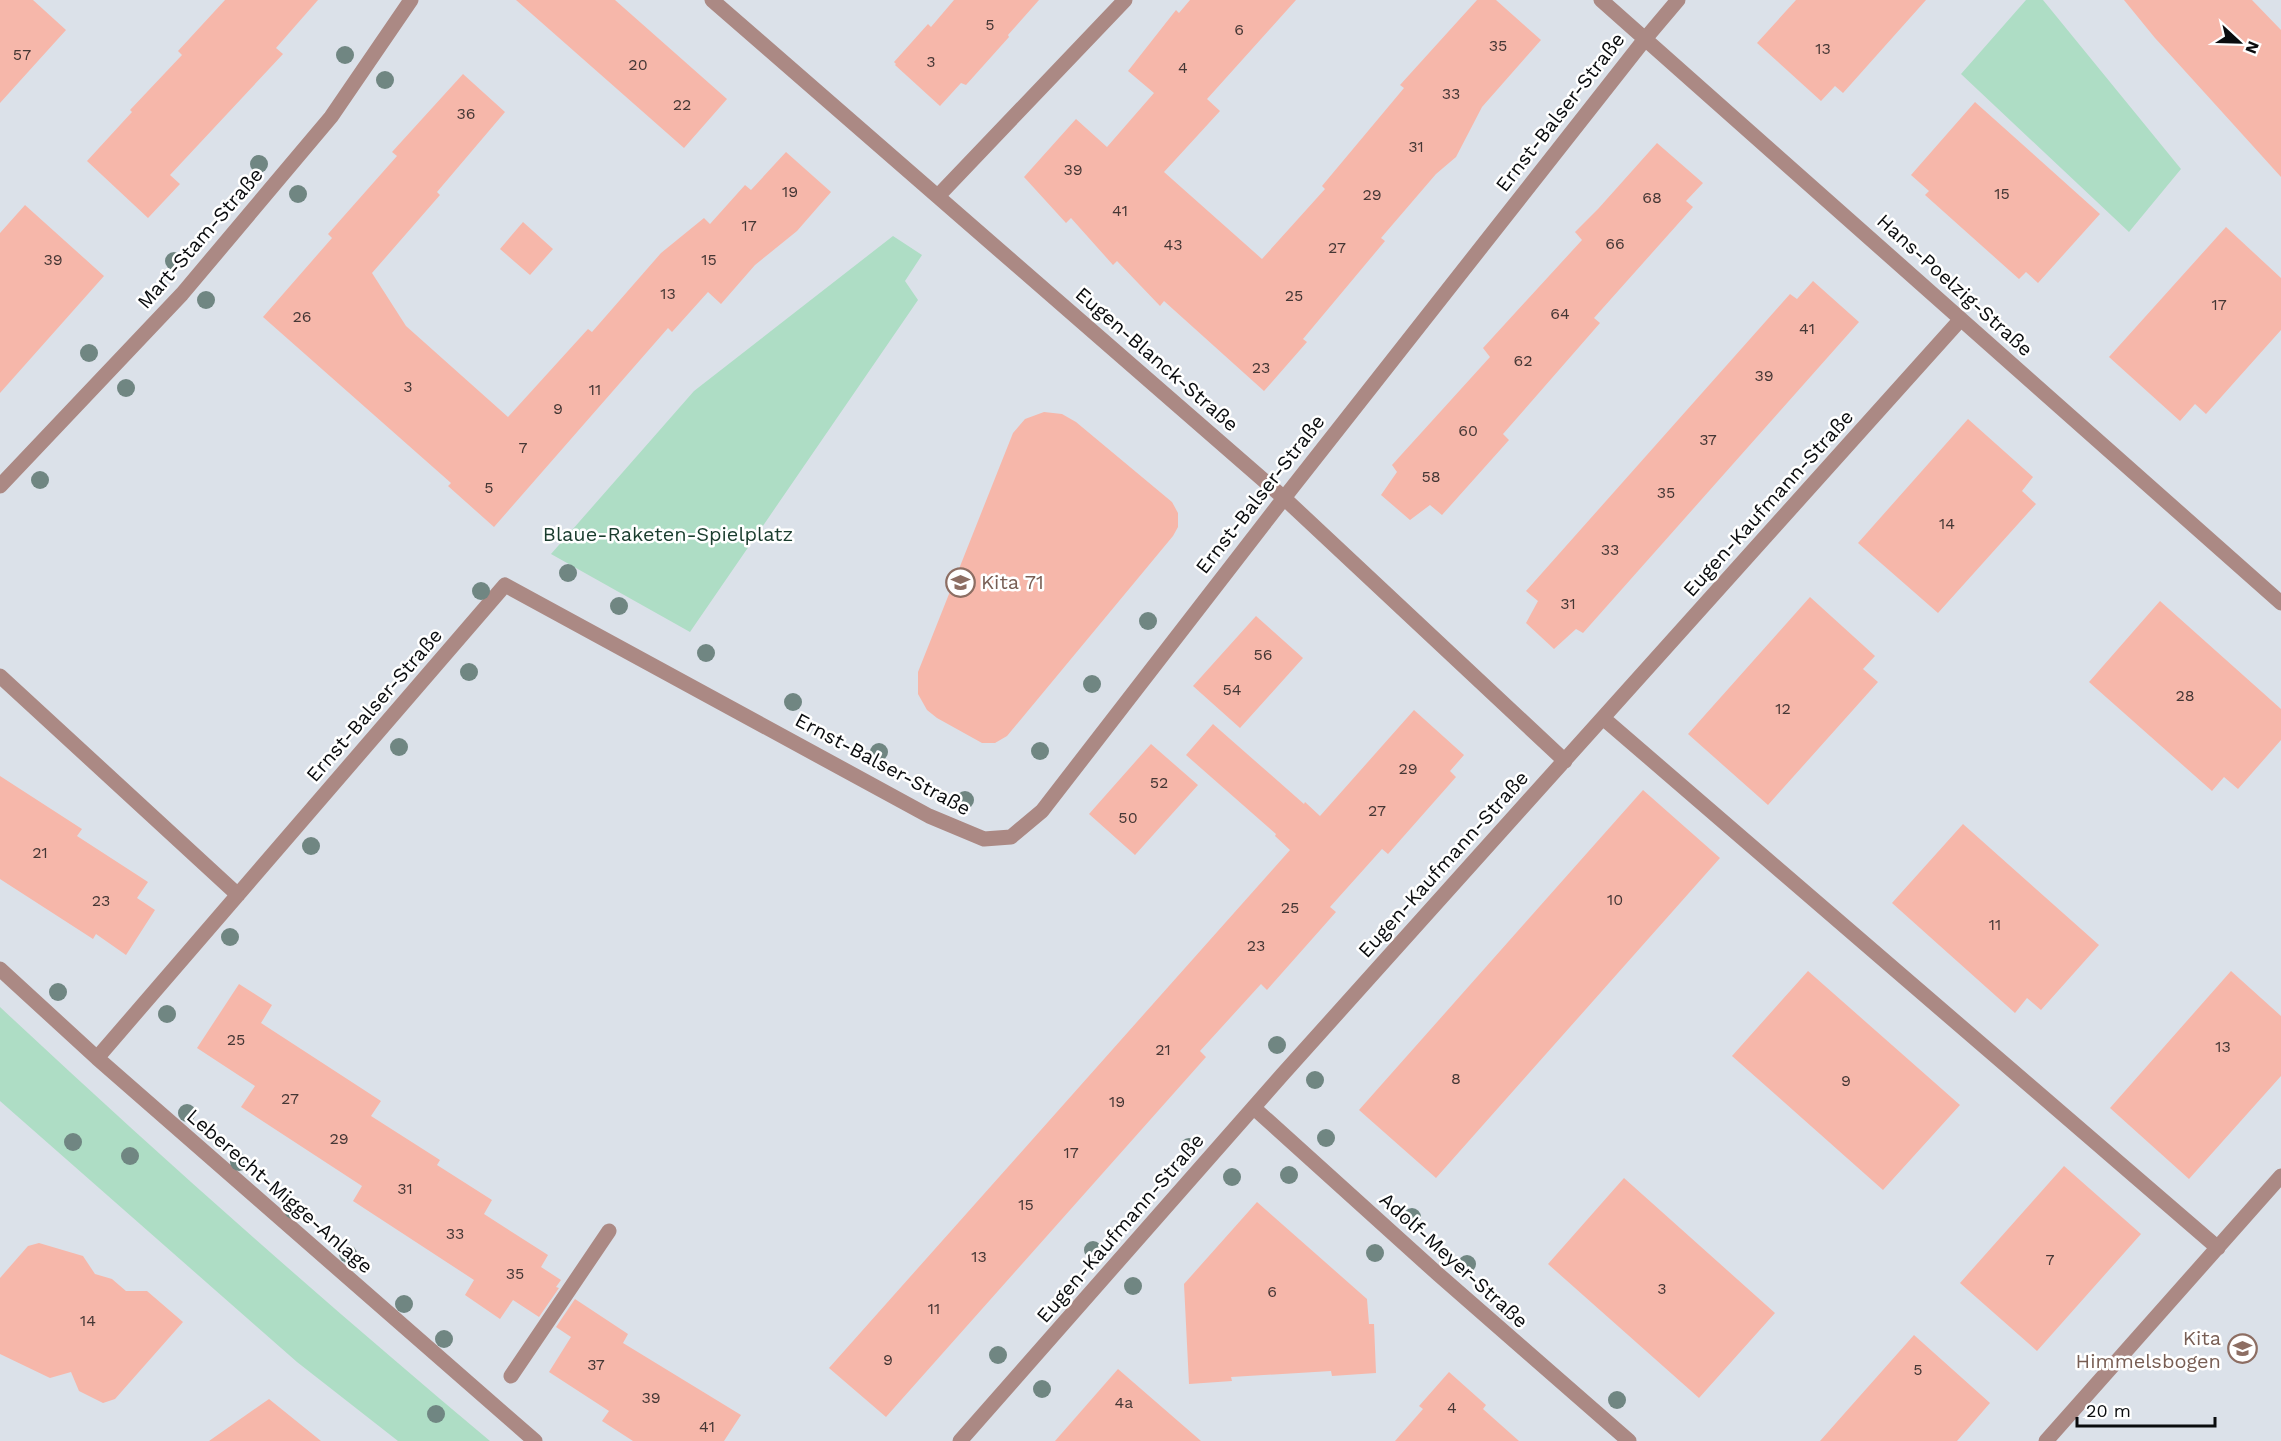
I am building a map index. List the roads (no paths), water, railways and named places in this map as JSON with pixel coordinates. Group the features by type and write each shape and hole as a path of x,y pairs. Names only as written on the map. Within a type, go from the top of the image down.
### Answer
{"street":[{"name":"Mart-Stam-Straße","path":"0,486 189,285 331,117 411,0"},
{"name":"Eugen-Blanck-Straße","path":"712,0 1284,498 1565,761"},
{"path":"938,196 1125,0"},
{"name":"Hans-Poelzig-Straße","path":"1601,0 2281,603"},
{"name":"Ernst-Balser-Straße","path":"97,1058 505,585 929,816 984,839 1011,837 1042,811 1284,498 1678,0"},
{"name":"Eugen-Kaufmann-Straße","path":"960,1441 1254,1108 1961,319"},
{"path":"0,676 238,895"},
{"path":"1603,718 2218,1248"},
{"name":"Leberecht-Migge-Anlage","path":"0,969 97,1058 535,1441"},
{"name":"Adolf-Meyer-Straße","path":"1254,1108 1439,1275 1629,1441"},
{"path":"2046,1441 2281,1176"},
{"path":"511,1376 609,1231"}],"place":[{"name":"Kita 71","path":"960,582"},
{"name":"Kita Himmelsbogen","path":"2242,1349"}],"park label":[{"name":"Blaue-Raketen-Spielplatz","path":"668,534"}]}
